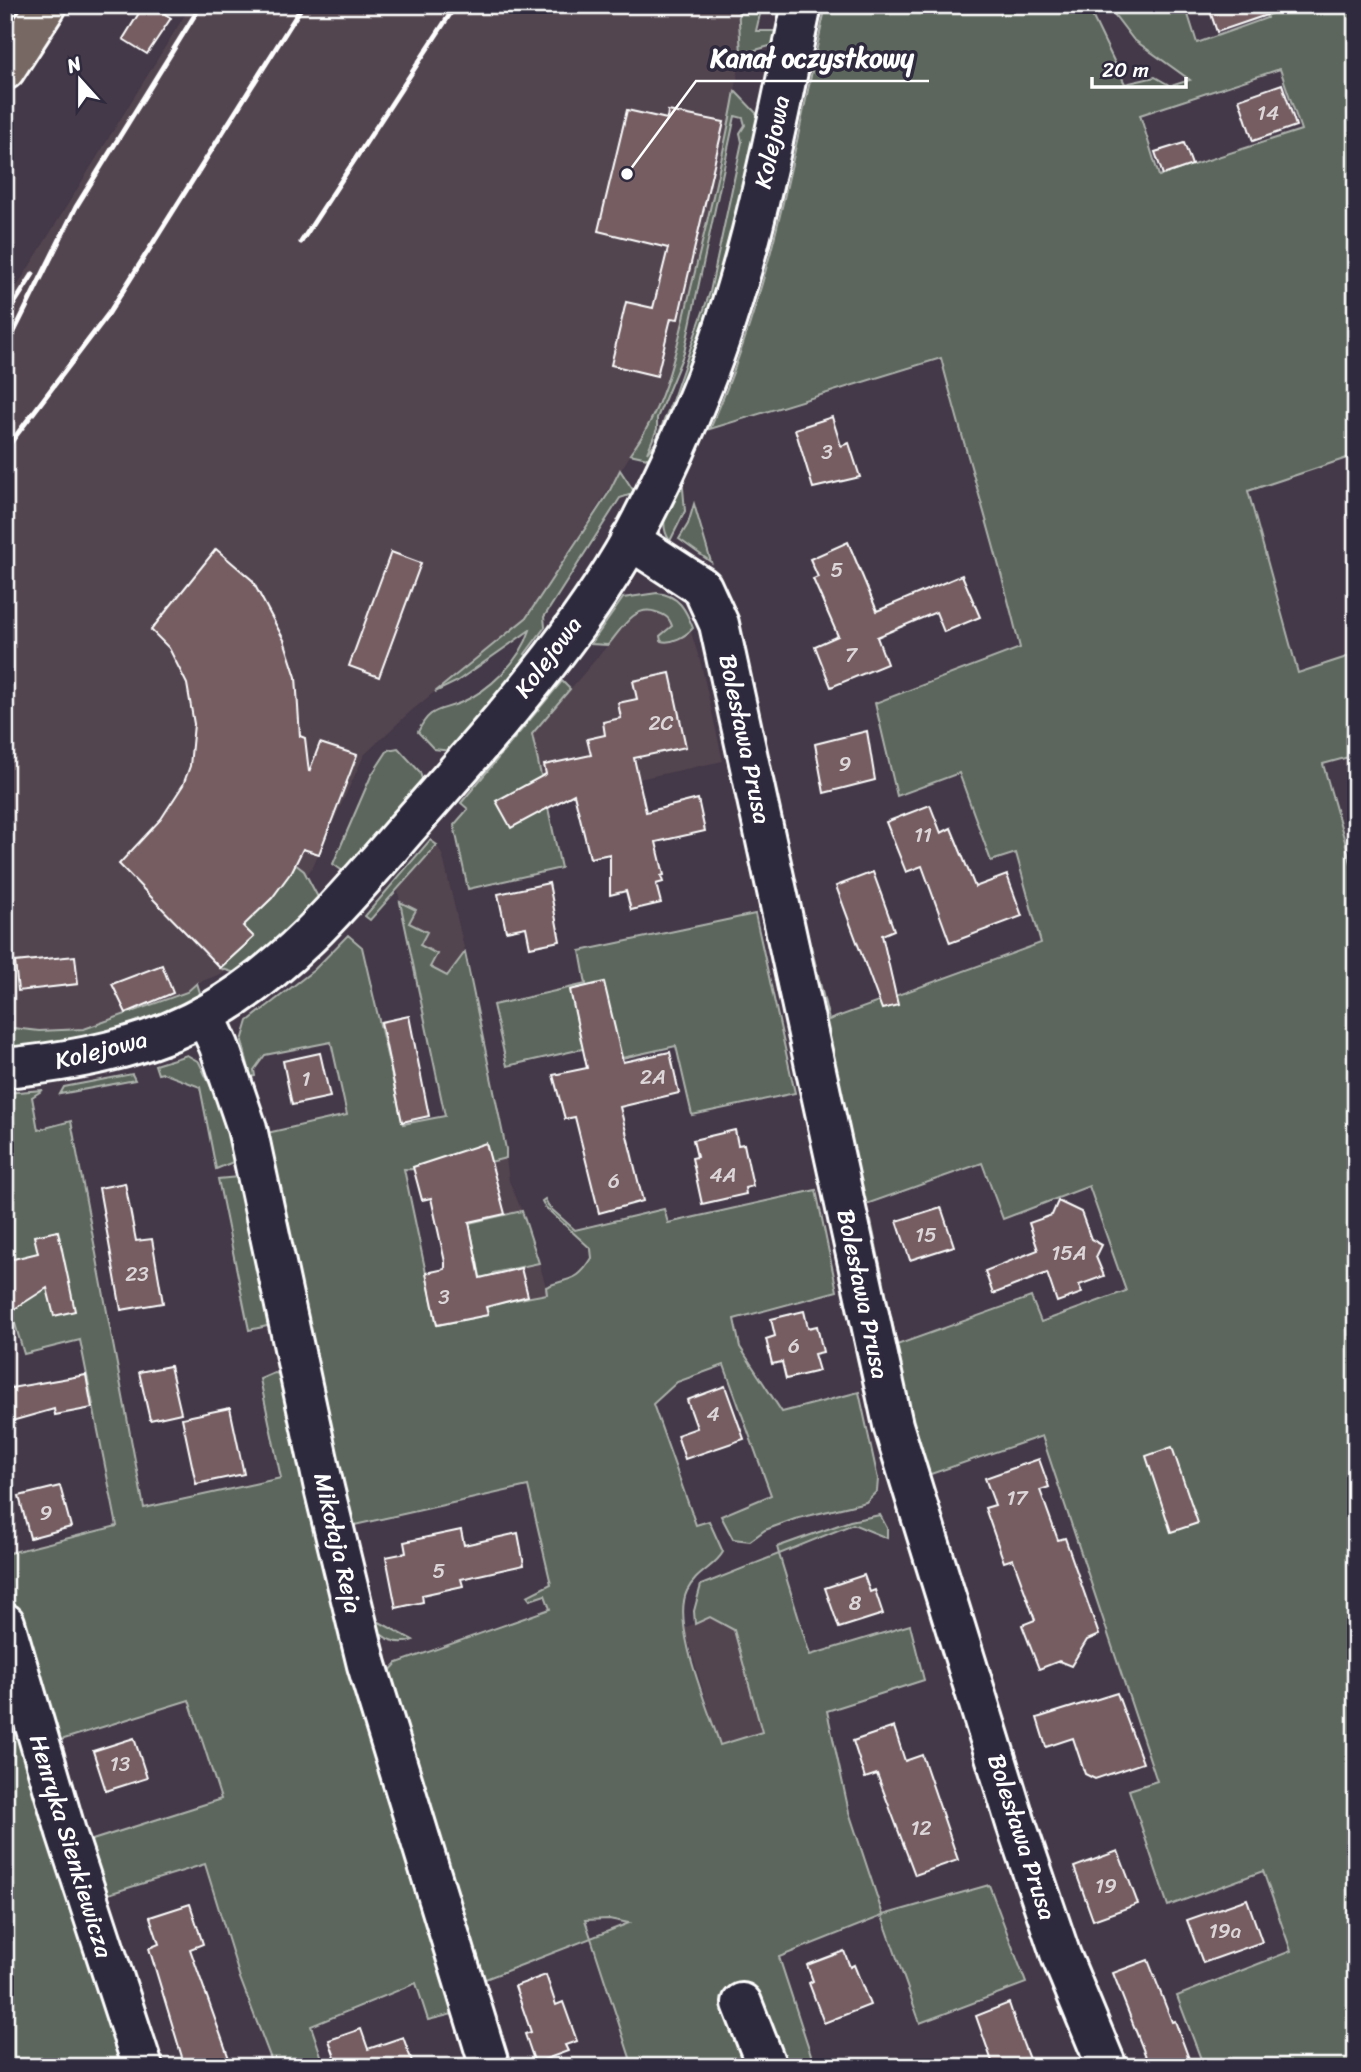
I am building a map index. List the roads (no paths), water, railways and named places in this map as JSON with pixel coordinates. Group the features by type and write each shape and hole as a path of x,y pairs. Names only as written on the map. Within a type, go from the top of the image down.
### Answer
{"main road":[{"path":"5,70 47,5"}],"street":[{"name":"Kolejowa","path":"5,1068 50,1063 134,1046 205,1015 284,961 339,906 549,660 630,540 702,387 734,298 758,206 802,5"},
{"name":"Bolesława Prusa","path":"630,540 702,587 719,624 893,1425 1016,1824 1061,1956 1107,2067"},
{"name":"Mikołaja Reja","path":"205,1015 231,1079 251,1144 324,1488 368,1665 490,2067"},
{"name":"Henryka Sienkiewicza","path":"5,1623 65,1832 143,2067"},
{"path":"742,2003 767,2067"}],"railway":[{"path":"5,350 76,207 201,5"},
{"path":"5,450 109,313 303,5"},
{"path":"301,242 456,5"},
{"path":"5,318 33,274"}],"place":[{"name":"Kanał oczystkowy","path":"627,174"}]}
